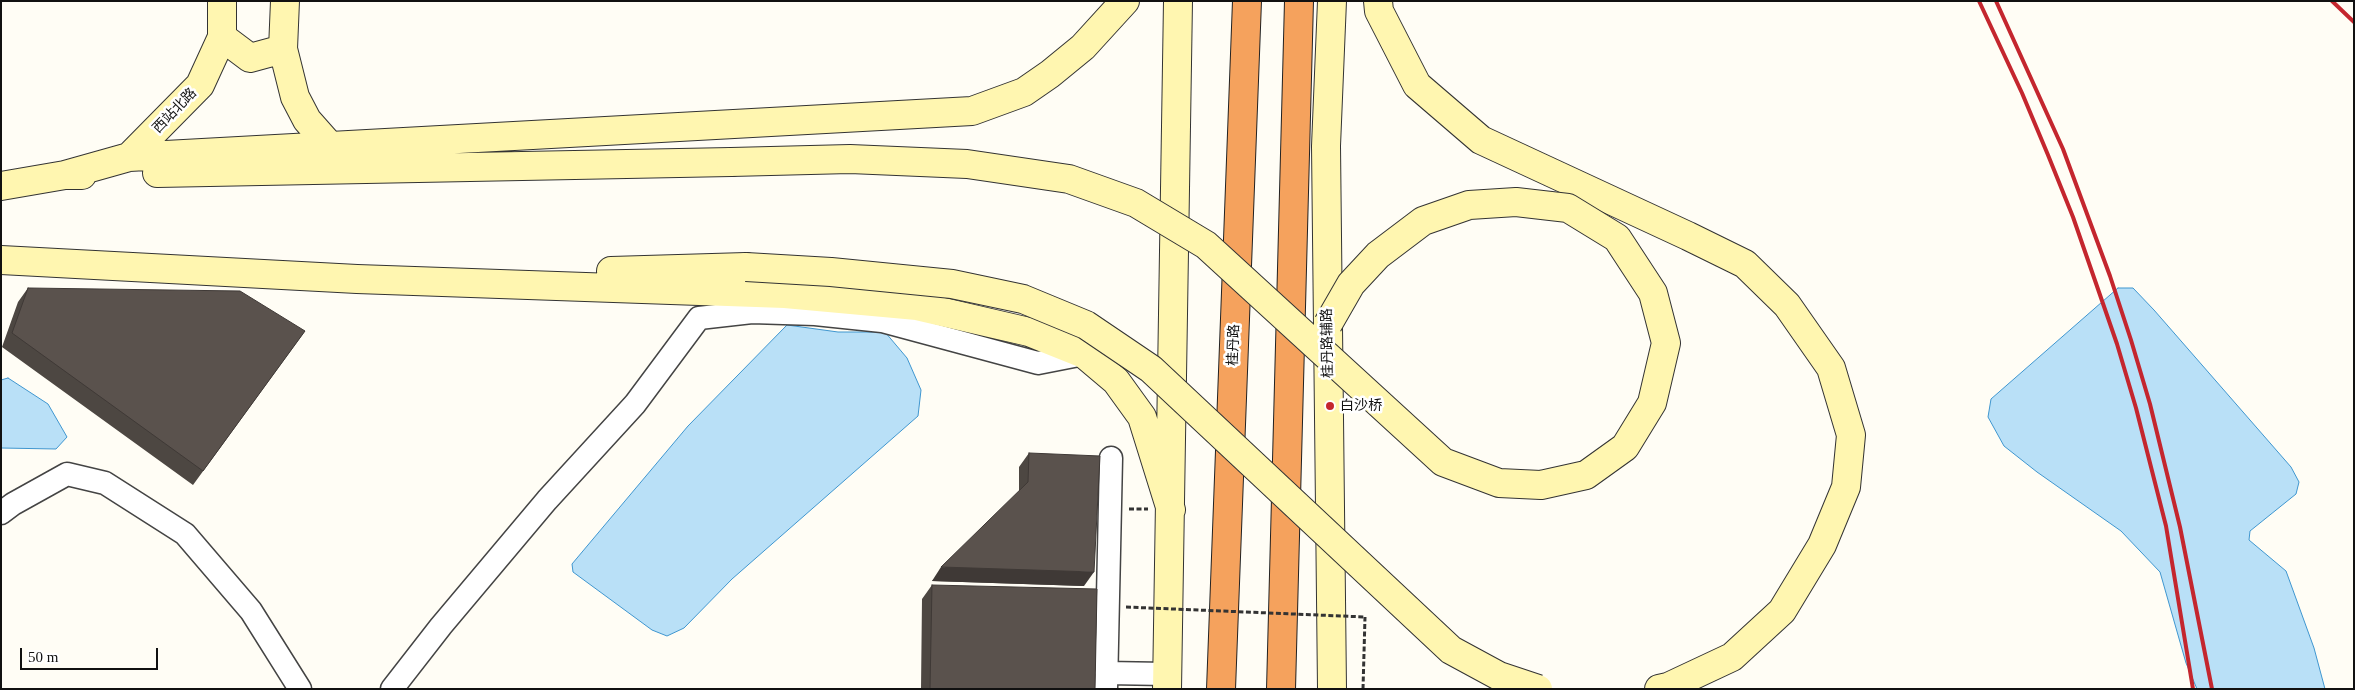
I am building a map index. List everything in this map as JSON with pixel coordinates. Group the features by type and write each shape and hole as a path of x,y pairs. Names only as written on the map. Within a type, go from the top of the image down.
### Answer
{"highway":[{"name":"桂丹路","path":"1220,689 1247,1"},
{"path":"1281,689 1299,1"}],"street":[{"name":"西站北路","path":"129,157 200,86 222,37 222,1"},
{"path":"285,1 283,49 295,97 307,120 330,146"},
{"path":"1,186 65,175 129,157 972,112 1024,92 1050,74 1083,47 1125,1"},
{"path":"1111,458 1106,681 1167,682 1178,1"},
{"name":"桂丹路辅路","path":"1332,1 1326,146 1332,686"},
{"path":"1378,1 1379,11 1417,85 1481,140 1745,264 1788,305 1831,368 1851,435 1846,486 1822,545 1782,611 1732,657 1668,687 1659,689"},
{"path":"222,37 250,58 283,49"},
{"path":"65,175 850,159 967,164 1069,179 1136,203 1206,245 1443,462 1499,483 1541,485 1586,475 1625,447 1652,403 1666,343 1654,293 1617,238 1568,208 1516,202 1469,205 1423,221 1378,255 1351,284 1328,324"},
{"path":"1,260 357,279 785,294 917,306 1029,332 1084,354 1116,381 1142,417 1171,510"},
{"path":"357,279 746,267 831,272 952,284 1022,299 1086,325 1151,370 1451,650 1498,676 1538,689"},
{"path":"392,689 441,626 547,500 635,404 699,318 752,312 815,314 882,320 1038,364 1084,354"},
{"path":"1,513 13,504 67,474 105,483 185,534 252,611 300,689"}],"path":[{"path":"1126,607 1365,617 1363,689"}],"water":[{"path":"2118,288 2133,288 2154,310 2291,467 2299,482 2296,494 2250,531 2249,540 2286,571 2314,648 2325,689 2197,689 2186,663 2160,572 2121,531 2037,472 2004,446 1988,417 1991,399"},
{"path":"787,325 838,332 885,332 907,358 921,390 918,416 732,579 684,628 667,636 652,630 573,572 572,564 688,426"},
{"path":"8,378 48,404 67,437 56,449 1,448 1,380"}],"building":[{"path":"28,288 240,291 305,331 203,471 12,333"},
{"path":"1029,453 1100,456 1094,572 941,567 1028,482"},
{"path":"932,585 1097,589 1095,689 930,689"}],"railway":[{"path":"1979,1 2022,93 2073,217 2117,344 2136,408 2166,526 2193,689"},
{"path":"1996,1 2063,149 2110,276 2131,340 2150,404 2180,527 2212,689"},
{"path":"2332,1 2354,22"}],"place":[{"name":"白沙桥","path":"1330,406"}]}
